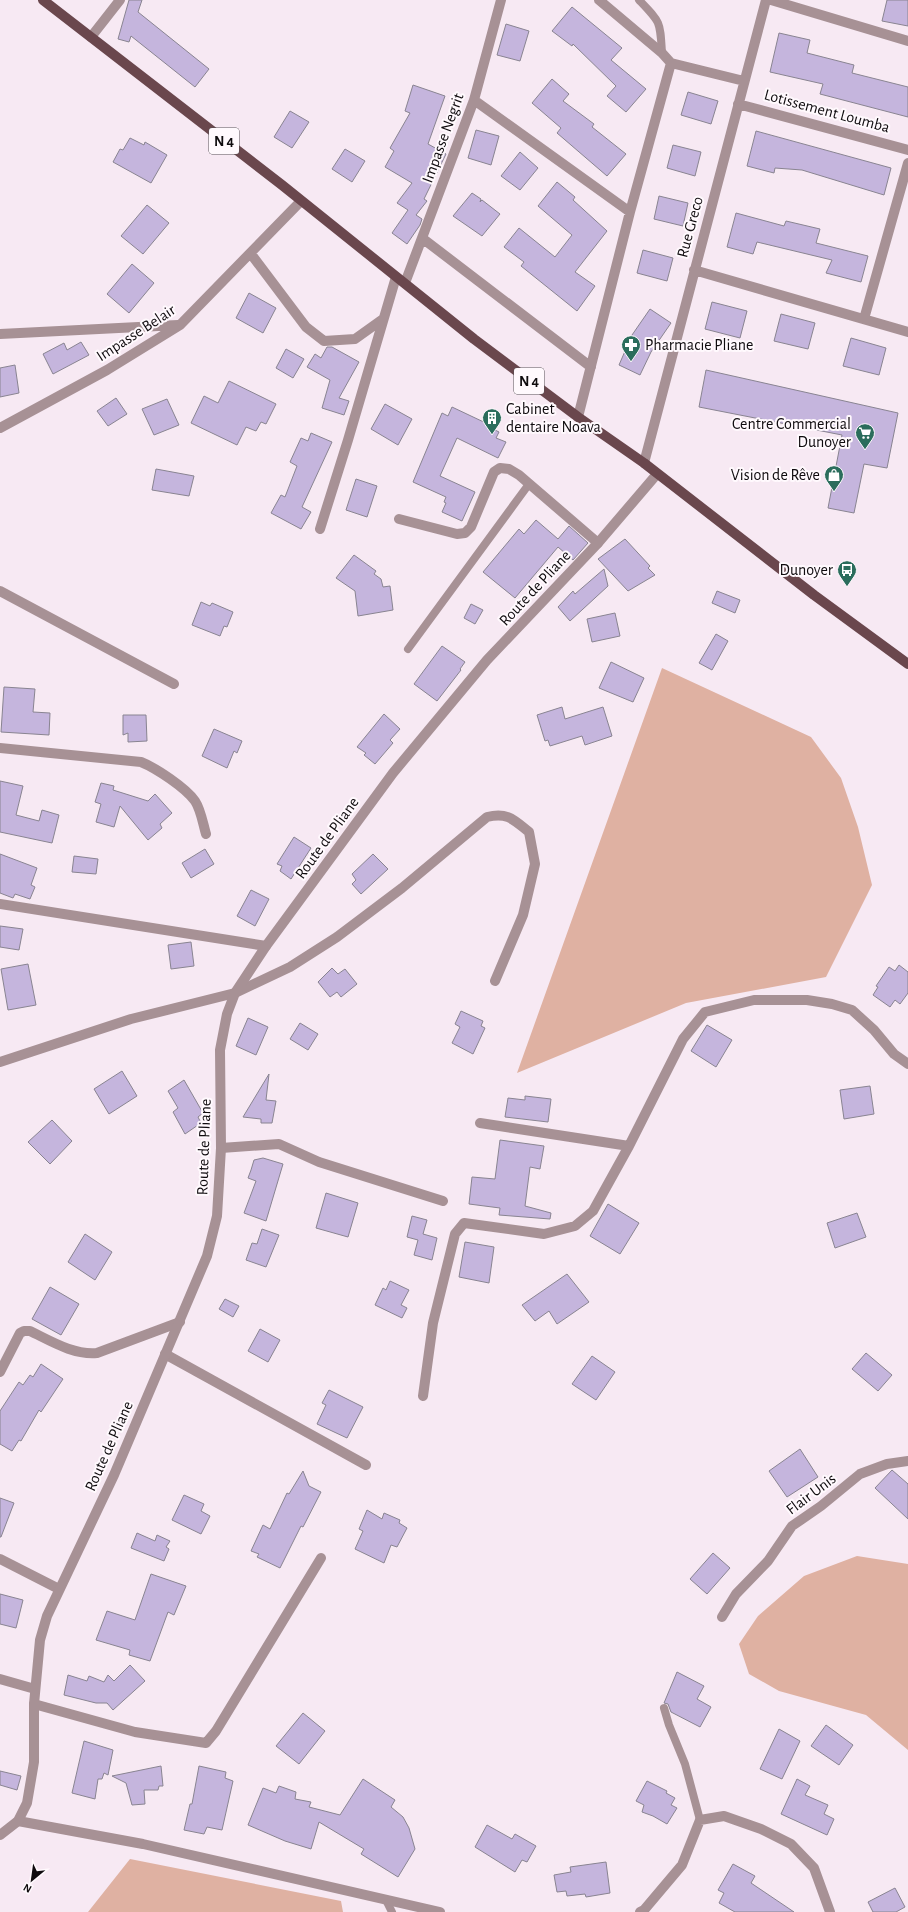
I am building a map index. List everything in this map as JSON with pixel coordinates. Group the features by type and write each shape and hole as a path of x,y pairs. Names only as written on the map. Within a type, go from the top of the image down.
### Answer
{"main road":[{"name":"N 4","path":"43,0 301,201 474,339 578,417 644,463 814,595 908,664"}],"street":[{"path":"91,37 120,0"},
{"name":"Impasse Negrit","path":"320,529 348,440 383,319 422,238 474,100 501,0"},
{"path":"599,0 662,53 671,63 744,81"},
{"name":"Rue Greco","path":"644,463 766,0"},
{"path":"771,0 908,40"},
{"path":"578,417 630,212 671,63"},
{"path":"474,100 630,212"},
{"name":"Lotissement Loumba","path":"738,104 908,150"},
{"path":"864,319 908,162"},
{"name":"Impasse Belair","path":"0,428 107,370 180,325 251,254 301,201"},
{"path":"422,238 591,367"},
{"path":"251,254 306,327 324,341 355,340 383,319"},
{"path":"694,270 908,332"},
{"path":"0,334 180,325"},
{"path":"399,518 457,534 465,533 471,527 494,472 500,468 509,469 598,542"},
{"name":"Route de Pliane","path":"0,1835 18,1821 28,1803 34,1762 34,1704 40,1640 47,1616 114,1475 180,1322 207,1256 213,1236 217,1216 221,1148 220,1050 227,1014 235,993 266,946 393,773 487,660 598,542 657,474"},
{"path":"0,591 174,684"},
{"path":"0,748 141,762 152,766 194,800 206,834"},
{"path":"0,1062 131,1018 235,993 290,967 318,951 402,888 488,817 498,814 509,816 529,832 535,864 523,915 495,982"},
{"path":"0,904 266,946"},
{"path":"422,1396 433,1323 443,1276 455,1234 464,1223 544,1234 575,1226 593,1210 629,1146 683,1039 705,1012 754,1000 807,1000 832,1004 852,1010 874,1030 894,1054 908,1064"},
{"path":"480,1123 629,1146"},
{"path":"221,1148 279,1144 319,1162 442,1201"},
{"path":"0,1372 20,1333 24,1331 30,1331 76,1352 87,1354 97,1352 180,1322"},
{"path":"165,1354 366,1465"},
{"name":"Flair Unis","path":"722,1617 736,1594 768,1562 792,1526 822,1506 860,1474 887,1464 908,1461"},
{"path":"34,1704 134,1732 206,1743 216,1731 321,1558"},
{"path":"0,1559 59,1589"},
{"path":"0,1679 36,1689"},
{"path":"640,1912 648,1905 682,1864 700,1820 724,1816 761,1829 791,1844 814,1868 830,1912"},
{"path":"18,1821 143,1844 440,1912"}],"lane":[{"path":"639,0 658,20 660,25 662,53"},
{"path":"408,649 529,484"},
{"path":"664,1708 669,1725 685,1764 700,1820"},
{"path":"386,1900 392,1912"}],"shaded area":[{"path":"662,668 811,737 841,778 858,827 872,885 826,977 686,1003 517,1073"},
{"path":"857,1556 908,1564 908,1750 866,1715 779,1691 749,1674 739,1644 758,1616 804,1576"},
{"path":"130,1859 341,1901 343,1912 88,1912"}],"building":[{"path":"129,0 142,0 138,12 209,69 195,87 131,36 129,42 118,39"},
{"path":"887,0 908,0 908,26 882,21"},
{"path":"572,7 622,48 611,60 646,89 626,112 607,96 616,86 573,44 572,46 552,31"},
{"path":"506,24 529,31 520,61 497,55"},
{"path":"779,33 810,40 807,53 854,65 852,73 908,87 908,117 820,94 823,84 770,72"},
{"path":"552,79 569,94 563,101 594,124 592,127 626,154 607,176 557,133 561,128 532,103"},
{"path":"413,85 445,96 428,144 446,154 424,199 427,201 416,215 422,219 420,225 407,244 392,233 408,210 397,203 412,183 385,167 394,151 390,148 410,113 405,111"},
{"path":"688,92 718,101 711,124 681,115"},
{"path":"290,111 309,122 292,148 274,137"},
{"path":"476,130 499,136 491,165 468,158"},
{"path":"756,131 891,168 884,195 802,170 775,168 774,173 747,166"},
{"path":"130,138 144,145 145,142 167,155 151,183 113,162 120,149 123,150"},
{"path":"673,145 701,152 695,176 667,168"},
{"path":"345,149 365,161 352,182 332,169"},
{"path":"520,152 538,168 520,190 501,176"},
{"path":"557,182 575,197 573,200 607,231 575,272 595,286 577,311 521,266 524,262 504,247 519,228 555,257 572,235 538,206"},
{"path":"472,193 481,199 480,202 482,200 500,214 482,236 453,216"},
{"path":"659,196 688,203 683,226 654,219"},
{"path":"147,205 169,223 143,254 121,236"},
{"path":"736,213 784,226 786,221 820,229 816,243 868,256 861,282 826,273 832,260 757,242 753,254 727,247"},
{"path":"643,250 673,258 667,281 637,273"},
{"path":"132,264 154,283 129,313 107,294"},
{"path":"249,293 276,308 263,333 236,318"},
{"path":"712,302 747,311 740,338 705,329"},
{"path":"650,309 671,323 651,352 640,375 619,365 632,335"},
{"path":"781,314 815,323 808,349 774,341"},
{"path":"851,338 886,348 879,375 843,366"},
{"path":"81,342 89,355 53,374 43,354 64,343 67,350"},
{"path":"327,347 332,347 359,362 339,398 349,401 344,415 322,408 330,380 307,367 315,354 321,358"},
{"path":"286,349 304,359 293,378 276,368"},
{"path":"15,365 19,393 0,397 0,368"},
{"name":"Centre Commercial Dunoyer","path":"706,370 898,413 887,468 864,464 854,513 828,508 842,435 699,407"},
{"path":"229,381 276,404 266,424 261,422 256,431 246,427 237,445 191,423 204,396 218,403"},
{"path":"116,398 127,414 108,426 97,411"},
{"path":"167,399 179,425 154,435 142,409"},
{"path":"385,404 412,419 398,445 371,429"},
{"path":"452,407 490,425 489,427 499,432 496,438 506,442 498,458 457,438 440,476 475,492 462,521 442,512 446,503 444,502 446,497 413,482 442,413 448,416"},
{"path":"311,433 332,442 302,507 311,512 301,529 271,513 281,495 285,497 297,466 290,462 301,438 308,441"},
{"path":"156,469 194,476 189,496 152,490"},
{"path":"356,479 377,486 367,517 346,510"},
{"path":"536,520 558,539 569,526 588,543 573,560 558,547 515,598 483,572 519,529 524,534"},
{"path":"625,539 650,566 648,568 655,575 628,591 598,559"},
{"path":"354,555 376,571 374,574 381,579 383,587 390,586 393,610 358,616 355,591 336,578"},
{"path":"604,569 608,586 570,621 558,607 573,591 575,594"},
{"path":"717,591 740,600 735,613 712,603"},
{"path":"201,602 210,606 212,603 233,612 227,627 224,626 220,636 192,625"},
{"path":"471,604 483,610 475,624 464,618"},
{"path":"615,613 620,636 592,642 587,619"},
{"path":"716,634 728,641 712,670 699,663"},
{"path":"442,646 465,662 460,669 461,670 437,701 414,684"},
{"path":"611,662 644,678 633,702 599,688"},
{"path":"4,687 35,689 33,712 50,713 49,735 1,732"},
{"path":"562,707 565,719 603,707 612,736 585,745 582,736 550,746 548,740 545,741 537,715"},
{"path":"384,714 400,729 390,740 393,743 375,764 364,755 366,753 357,747"},
{"path":"123,715 146,715 147,741 128,742 128,733 123,735"},
{"path":"214,729 242,741 237,753 234,751 227,768 202,756"},
{"path":"0,781 23,786 16,815 39,821 42,810 59,815 52,843 0,832"},
{"path":"101,783 114,786 113,790 148,801 155,794 172,813 160,824 162,828 148,840 120,806 114,827 96,822 101,804 95,802"},
{"path":"294,837 311,848 291,879 280,871 282,866 277,864"},
{"path":"205,849 214,864 191,878 182,863"},
{"path":"0,854 37,868 31,885 35,887 30,899 15,894 13,898 0,893"},
{"path":"373,854 388,869 361,894 352,884 356,880 352,874"},
{"path":"74,856 98,859 96,874 72,872"},
{"path":"251,890 269,899 255,926 237,916"},
{"path":"0,926 23,929 19,950 0,947"},
{"path":"191,942 194,966 171,969 168,945"},
{"path":"28,964 36,1005 8,1010 1,969"},
{"path":"899,965 908,972 908,993 900,1004 895,1000 890,1007 873,995 878,987 876,986 889,967 895,971"},
{"path":"332,968 338,974 345,969 357,984 341,997 337,992 330,997 318,982"},
{"path":"461,1011 483,1021 481,1026 485,1028 473,1054 452,1043 460,1027 455,1024"},
{"path":"248,1018 268,1027 256,1055 236,1046"},
{"path":"300,1023 318,1034 308,1050 290,1039"},
{"path":"707,1025 732,1040 716,1067 691,1051"},
{"path":"122,1071 137,1096 109,1114 94,1089"},
{"path":"269,1074 266,1100 276,1101 272,1123 261,1123 261,1119 243,1117"},
{"path":"184,1080 203,1113 198,1117 201,1123 185,1134 173,1112 178,1108 168,1091"},
{"path":"870,1086 874,1114 844,1119 840,1090"},
{"path":"525,1096 551,1099 548,1122 505,1117 508,1098 525,1100"},
{"path":"52,1120 72,1141 50,1164 28,1142"},
{"path":"500,1140 544,1146 540,1169 530,1167 525,1206 551,1213 550,1219 499,1215 500,1208 469,1204 472,1177 495,1179"},
{"path":"263,1158 283,1164 266,1221 244,1213 256,1181 248,1178 254,1160"},
{"path":"326,1193 358,1203 348,1237 316,1228"},
{"path":"608,1204 639,1223 620,1254 590,1236"},
{"path":"857,1213 866,1237 835,1248 827,1223"},
{"path":"412,1216 427,1220 423,1234 437,1238 432,1260 414,1255 418,1240 407,1237"},
{"path":"262,1229 279,1235 266,1267 246,1260 252,1243 257,1244"},
{"path":"85,1234 112,1252 95,1280 68,1262"},
{"path":"465,1242 494,1247 489,1283 459,1277"},
{"path":"567,1274 589,1302 557,1324 549,1311 535,1321 522,1305"},
{"path":"390,1281 409,1290 401,1305 407,1308 402,1318 375,1305 383,1288 386,1290"},
{"path":"50,1287 79,1304 61,1335 32,1319"},
{"path":"225,1299 239,1306 233,1317 219,1309"},
{"path":"260,1329 280,1340 268,1362 248,1351"},
{"path":"866,1353 892,1375 878,1391 852,1369"},
{"path":"592,1356 615,1372 596,1400 572,1384"},
{"path":"41,1364 63,1379 41,1412 39,1410 21,1441 19,1440 12,1451 0,1444 0,1411 19,1382 23,1385 30,1375 33,1377"},
{"path":"329,1390 363,1407 347,1438 317,1424 326,1405 322,1403"},
{"path":"800,1449 818,1477 787,1497 769,1471"},
{"path":"892,1470 908,1484 908,1519 875,1488"},
{"path":"303,1471 309,1486 321,1492 303,1527 301,1526 280,1568 257,1557 259,1554 251,1551 263,1525 270,1529 287,1493 289,1494"},
{"path":"184,1495 204,1504 201,1511 210,1516 201,1534 172,1520"},
{"path":"0,1498 14,1503 1,1537 0,1537"},
{"path":"367,1510 382,1519 384,1513 400,1520 399,1523 407,1528 397,1547 391,1545 384,1563 355,1549 363,1531 359,1529"},
{"path":"137,1533 155,1541 157,1535 170,1541 166,1547 169,1549 164,1561 131,1548"},
{"path":"713,1553 730,1568 707,1594 690,1579"},
{"path":"151,1574 186,1586 174,1615 168,1612 150,1661 129,1655 130,1650 96,1640 107,1611 135,1620"},
{"path":"0,1594 23,1600 16,1628 0,1624"},
{"path":"130,1665 145,1681 113,1710 107,1703 96,1703 64,1695 68,1675 87,1681 89,1676 104,1682 108,1675 114,1681"},
{"path":"677,1672 704,1686 697,1699 711,1707 700,1727 671,1712 668,1704 664,1703"},
{"path":"303,1713 325,1731 299,1764 276,1746"},
{"path":"826,1725 853,1745 839,1765 811,1746"},
{"path":"779,1729 800,1741 782,1779 760,1769"},
{"path":"84,1741 113,1750 108,1775 104,1773 102,1779 98,1779 95,1799 72,1793"},
{"path":"161,1766 163,1786 159,1786 158,1790 144,1790 145,1804 132,1805 126,1783 112,1776"},
{"path":"199,1766 226,1772 225,1778 233,1781 222,1830 207,1827 204,1834 184,1830 190,1804 192,1804"},
{"path":"0,1771 21,1776 17,1790 0,1785"},
{"path":"363,1779 395,1800 391,1807 403,1817 409,1828 415,1849 398,1877 361,1854 364,1849 319,1822 311,1849 285,1841 248,1825 263,1788 276,1793 279,1786 296,1792 295,1799 311,1802 309,1807 340,1815"},
{"path":"797,1779 810,1786 805,1795 828,1805 824,1814 834,1819 827,1835 781,1814"},
{"path":"647,1781 667,1791 666,1793 675,1798 671,1805 677,1808 667,1824 642,1812 644,1805 636,1801"},
{"path":"487,1825 512,1839 515,1834 536,1846 527,1862 522,1860 515,1872 475,1847"},
{"path":"606,1862 610,1893 586,1897 585,1894 567,1896 566,1891 557,1892 554,1875 571,1872 570,1867"},
{"path":"733,1864 755,1876 751,1883 794,1912 735,1912 719,1903 724,1893 718,1890"},
{"path":"895,1888 905,1907 896,1912 873,1912 868,1902"}],"place":[{"name":"Pharmacie Pliane","path":"631,362"},
{"name":"Cabinet dentaire Noava","path":"492,435"},
{"name":"Centre Commercial Dunoyer","path":"865,450"},
{"name":"Vision de Rêve","path":"834,492"},
{"name":"Dunoyer","path":"847,587"}]}
